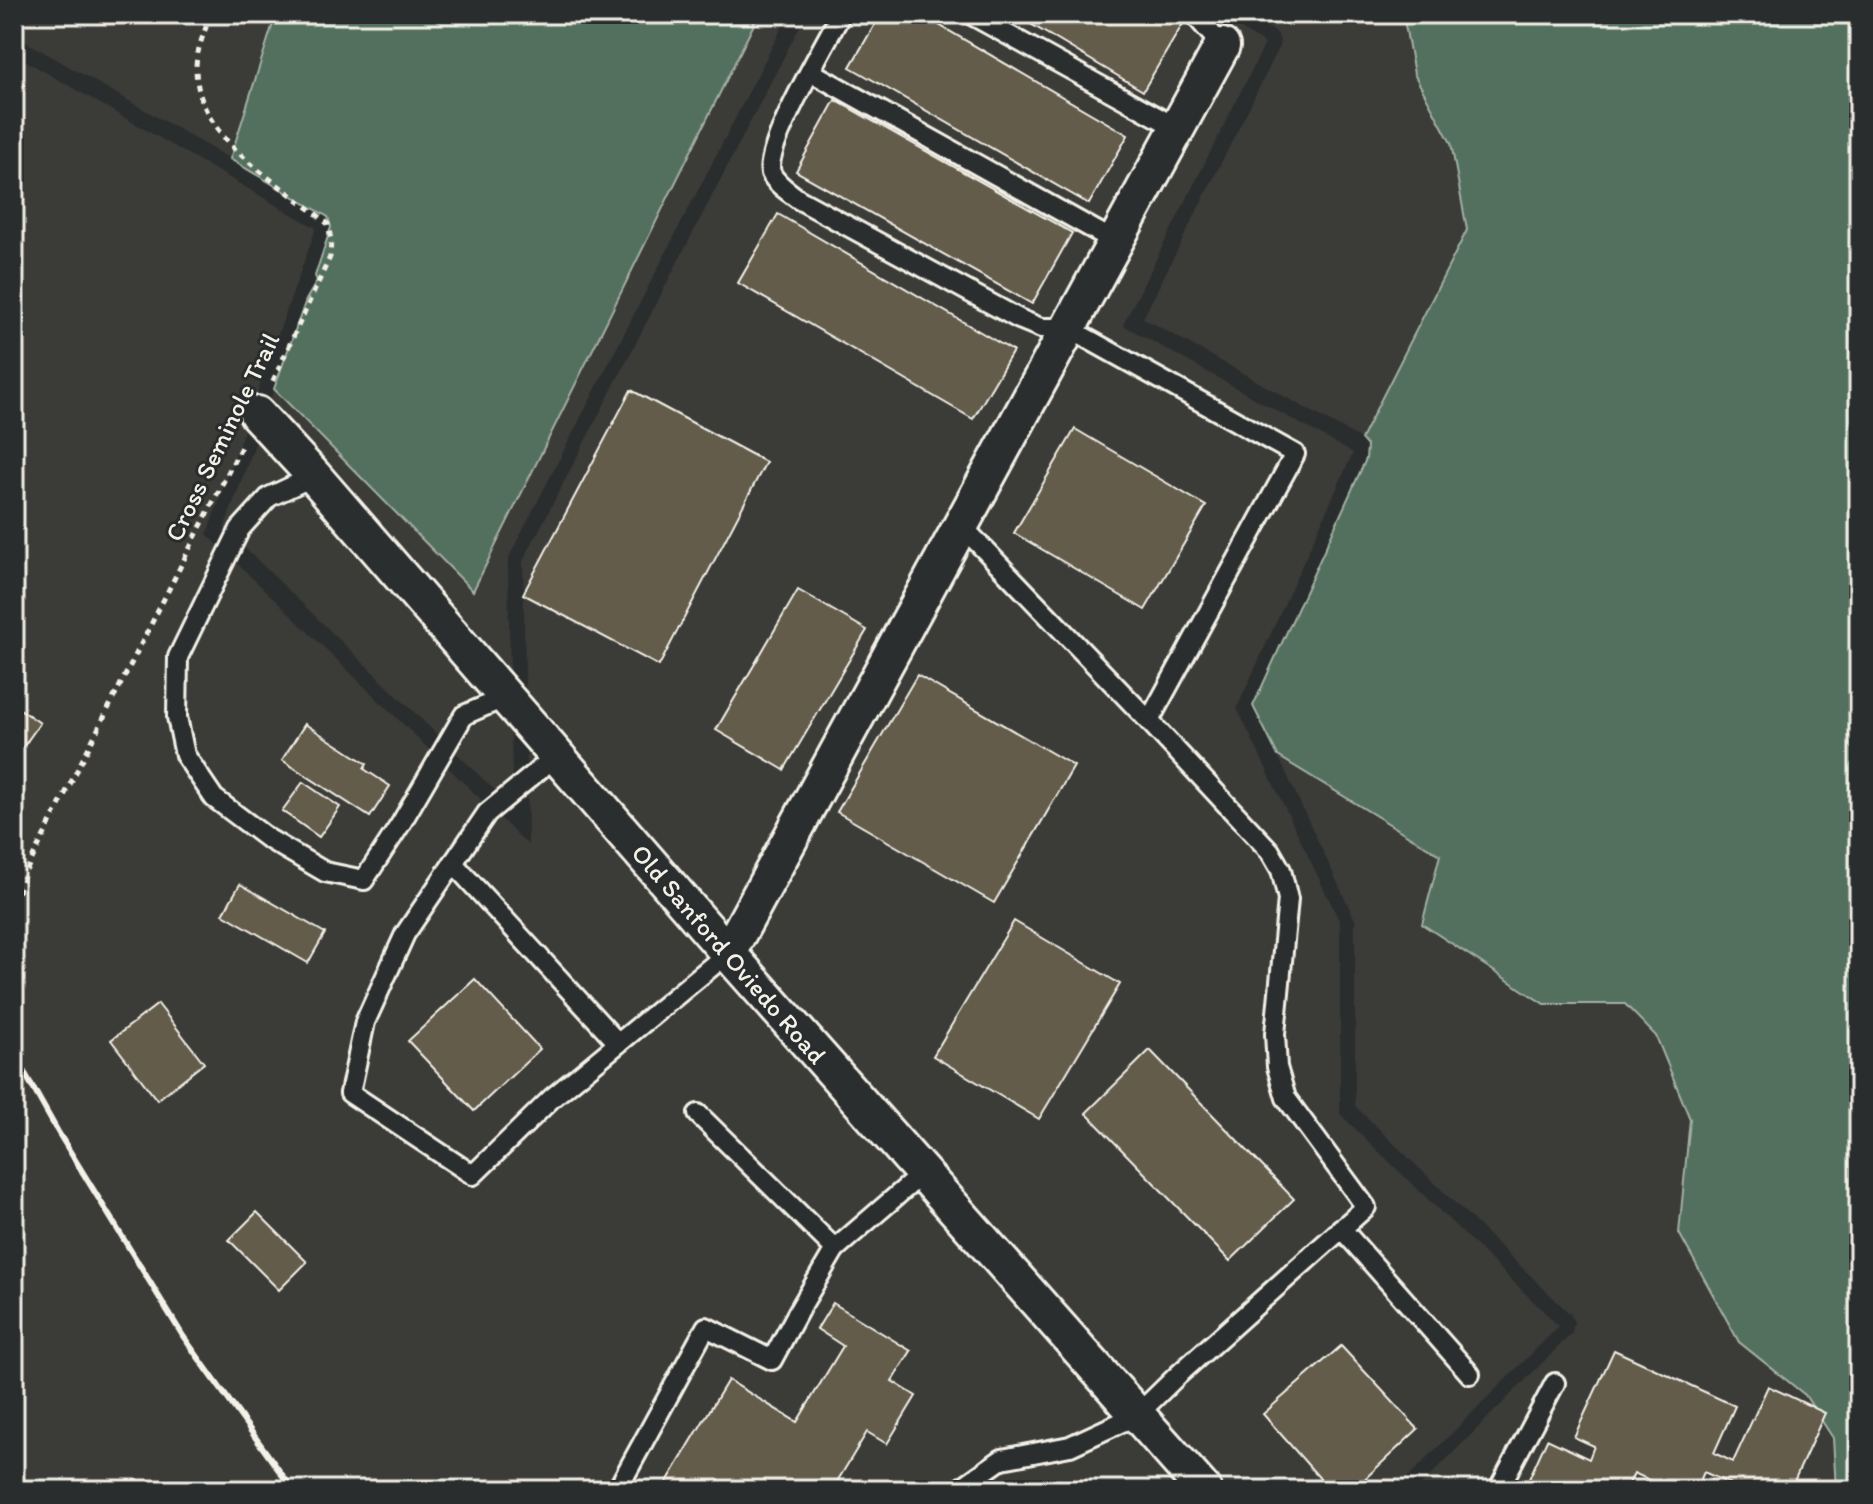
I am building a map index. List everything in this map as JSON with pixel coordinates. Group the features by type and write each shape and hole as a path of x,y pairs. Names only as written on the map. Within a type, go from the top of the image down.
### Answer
{"street":[{"path":"728,953 1222,46"},
{"name":"Old Sanford Oviedo Road","path":"257,414 1137,1415 1193,1485"}],"lane":[{"path":"841,14 779,132 770,171 779,184 798,199 1019,319 1041,328 1068,328 1295,454 1149,721"},
{"path":"970,14 1177,128"},
{"path":"1194,14 1222,46"},
{"path":"811,72 1116,242"},
{"path":"314,476 269,497 240,529 178,657 177,717 185,755 214,798 267,838 325,872 364,880 464,715 506,697"},
{"path":"958,1490 1002,1459 1070,1446 1137,1415 1366,1207 1286,1098 1277,1067 1275,1034 1288,899 1281,870 1270,851 961,525"},
{"path":"556,756 487,813 405,934 365,1022 350,1093 473,1175 552,1098 728,953"},
{"path":"453,863 618,1043"},
{"path":"698,1114 835,1249"},
{"path":"617,1490 706,1327 772,1360 835,1249 923,1173"},
{"path":"1341,1228 1470,1374"},
{"path":"1498,1490 1555,1383"}],"path":[{"name":"Cross Seminole Trail","path":"14,904 25,873 257,414 330,257 328,224 225,139 209,116 199,94 196,64 211,14"}],"shaded area":[{"path":"40,14 276,14 230,159 14,35 14,24"},
{"path":"759,14 789,14 510,555 510,674 270,400 274,389 473,590"},
{"path":"806,14 1217,14 1265,44 1123,325 1353,453 1237,708 1340,922 1340,1114 1559,1326 1395,1490 14,1490 14,54 316,228 207,534 528,845 523,561"},
{"path":"1246,14 1403,14 1414,74 1451,143 1467,230 1361,439 1143,318 1278,50 1280,41 1277,33"},
{"path":"256,441 511,732 513,808 224,528"},
{"path":"1278,756 1440,855 1544,1004 1625,1004 1657,1036 1690,1118 1679,1233 1739,1342 1805,1395 1833,1439 1836,1490 1416,1490 1572,1333 1574,1322 1570,1314 1355,1106 1355,920"}],"green space":[{"path":"276,14 759,14 473,591 274,389 306,300 317,281 315,276 331,227 328,217 230,159"},
{"path":"1403,14 1859,14 1859,1490 1836,1490 1833,1438 1805,1395 1739,1342 1679,1233 1690,1119 1656,1036 1625,1004 1544,1004 1422,924 1440,855 1278,756 1253,706 1366,459 1367,446 1361,439 1467,230 1451,143 1414,74"}],"building":[{"path":"881,14 920,14 1128,135 1089,204 850,67"},
{"path":"1014,14 1169,14 1184,22 1143,91"},
{"path":"835,100 1072,233 1032,304 796,171"},
{"path":"778,214 1013,351 973,419 738,283"},
{"path":"631,390 766,462 659,666 523,594"},
{"path":"1075,429 1206,506 1145,610 1014,533"},
{"path":"798,590 867,630 784,770 716,730"},
{"path":"917,675 1074,766 994,903 837,812"},
{"path":"14,705 40,723 14,760"},
{"path":"305,724 367,764 364,769 390,786 370,817 282,760"},
{"path":"303,782 340,807 319,837 282,811"},
{"path":"240,884 325,933 308,963 223,914"},
{"path":"1014,921 1120,984 1039,1119 933,1056"},
{"path":"475,979 540,1049 474,1111 408,1041"},
{"path":"158,1004 204,1063 157,1100 111,1040"},
{"path":"1150,1050 1294,1199 1230,1261 1086,1113"},
{"path":"257,1212 307,1262 279,1290 229,1240"},
{"path":"833,1303 911,1351 892,1381 916,1396 887,1444 867,1432 832,1490 662,1490 728,1380 797,1422 843,1346 817,1329"},
{"path":"1341,1346 1418,1429 1353,1490 1330,1490 1263,1414"},
{"path":"1614,1350 1735,1406 1714,1453 1733,1462 1768,1386 1825,1413 1790,1490 1731,1490 1733,1485 1704,1472 1696,1490 1671,1490 1634,1473 1626,1490 1524,1490 1547,1439 1589,1459 1594,1446 1574,1437"}],"railway":[{"path":"14,1054 183,1336 293,1490"}]}
